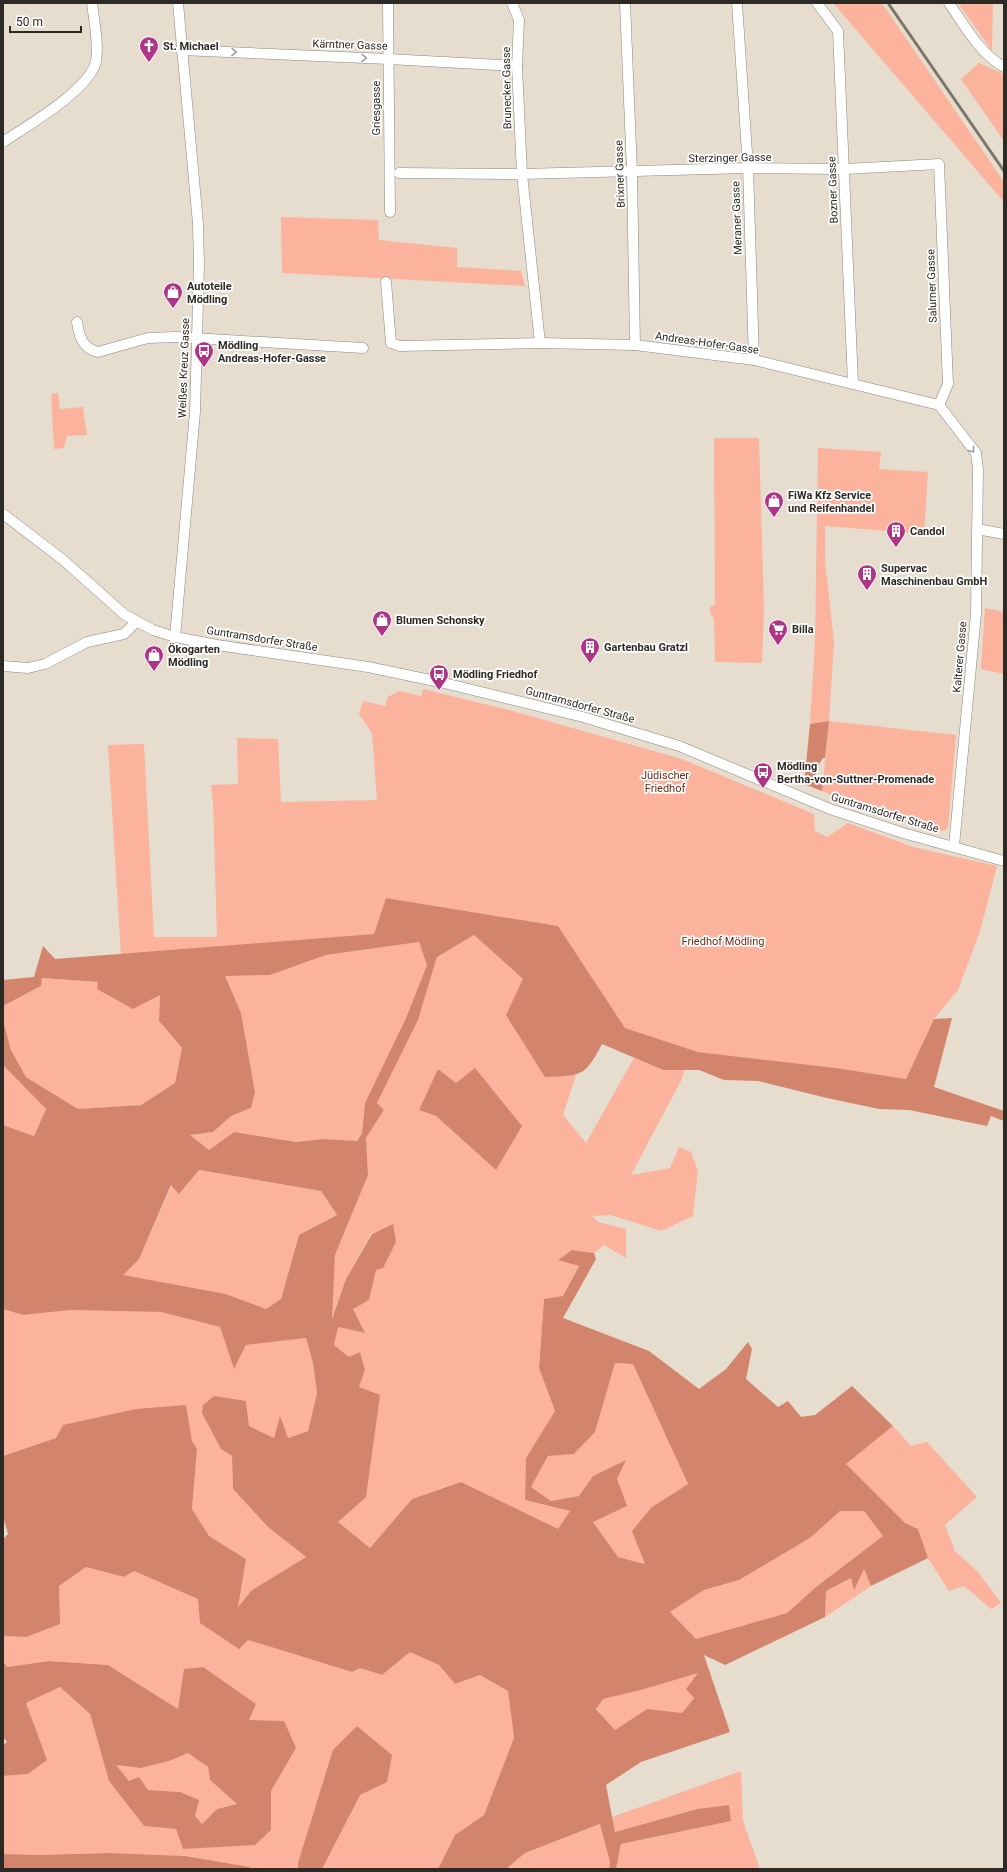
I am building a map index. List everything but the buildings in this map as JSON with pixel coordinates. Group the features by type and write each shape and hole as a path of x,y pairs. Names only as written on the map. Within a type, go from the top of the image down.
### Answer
{"street":[{"path":"3,142 59,104 76,90 93,72 97,54 92,3"},
{"name":"Weißes Kreuz Gasse","path":"175,637 194,412 198,337 198,224 181,50 178,3"},
{"name":"Griesgasse","path":"388,3 390,212"},
{"name":"Brunecker Gasse","path":"512,3 519,20 517,66 522,174 540,343"},
{"name":"Brixner Gasse","path":"624,3 632,172 635,345"},
{"name":"Meraner Gasse","path":"737,3 748,168 754,360"},
{"name":"Bozner Gasse","path":"817,3 838,31 853,384"},
{"path":"949,3 978,45 991,60 1004,67"},
{"name":"Kärntner Gasse","path":"181,50 517,66"},
{"name":"Sterzinger Gasse","path":"522,174 748,168 845,169 939,164"},
{"name":"Salurner Gasse","path":"939,164 948,384 939,405"},
{"path":"399,173 522,174"},
{"name":"Andreas-Hofer-Gasse","path":"386,282 391,343 400,346 540,343 635,345 754,360 939,405"},
{"path":"77,322 80,337 85,346 98,352 148,338 198,337 363,348"},
{"name":"Kalterer Gasse","path":"939,405 976,453 978,469 976,614 954,846"},
{"name":"Guntramsdorfer Straße","path":"3,514 62,559 125,615 136,622 175,637 217,645 368,667 583,717 679,746 830,809 903,833 1004,861"},
{"path":"977,529 1004,534"},
{"path":"3,666 28,668 45,664 87,642 124,634 136,622"}],"green space":[{"path":"833,3 882,3 1004,182 1004,202"},
{"path":"958,3 993,3 992,51"},
{"path":"979,63 1004,74 1004,141 961,79"},
{"path":"281,217 378,220 379,240 457,248 457,267 521,271 525,286 282,273"},
{"path":"58,393 60,409 83,407 87,435 67,436 64,448 54,449 51,394"},
{"path":"714,438 759,438 764,608 762,663 715,662 714,618 710,614 710,607 715,605"},
{"path":"818,448 881,452 879,469 928,472 924,534 825,526 825,560 834,643 829,721 810,724 815,641"},
{"path":"985,608 1004,612 1004,674 981,669"},
{"name":"Friedhof Mödling","path":"423,689 509,710 682,759 814,814 815,831 827,837 848,823 913,847 997,866 980,931 958,990 934,1019 906,1079 836,1068 698,1052 625,1028 558,926 386,898 374,934 121,956 108,745 144,744 154,937 217,937 213,803 211,785 238,784 237,738 278,739 281,802 377,800 372,733 359,714 363,701 385,706 388,697 399,691 421,696"},
{"path":"829,721 956,735 948,828 940,831 875,813 822,791"},
{"path":"474,935 523,979 545,1077 576,1075 563,1115 586,1143 634,1058 663,1070 684,1070 682,1079 631,1175 670,1168 679,1147 691,1152 698,1171 693,1216 661,1231 611,1215 592,1216 598,1222 626,1229 626,1258 604,1245 594,1253 572,1250 558,1260 579,1265 563,1296 544,1300 539,1368 555,1411 526,1458 525,1500 570,1511 558,1530 461,1482 412,1499 370,1548 337,1522 366,1496 370,1462 358,1388 365,1370 360,1352 349,1357 334,1345 338,1327 364,1333 352,1309 369,1299 376,1270 393,1224 371,1234 346,1279 331,1321 335,1255 368,1175 366,1138 384,1110 377,1103 418,1020 437,957","holes":["438,1070 456,1083 496,1170 436,1116 419,1110"]},
{"path":"419,942 427,965 406,1018 365,1103 362,1133 356,1141 323,1139 296,1142 234,1132 209,1150 189,1135 213,1132 231,1116 251,1108 255,1092 241,1013 224,976 270,975 326,955"},
{"path":"42,978 98,982 160,995 159,1021 182,1048 175,1083 141,1105 78,1109 26,1077 11,1050 3,1021 3,1006 41,986"},
{"path":"3,1065 46,1109 34,1136 3,1125"},
{"path":"199,1170 321,1191 337,1215 299,1235 281,1299 266,1309 226,1294 122,1275 139,1259 172,1185 179,1193"},
{"path":"3,1309 23,1315 71,1310 161,1312 220,1327 234,1369 246,1345 306,1338 313,1363 317,1393 308,1431 287,1438 280,1417 274,1438 249,1426 246,1401 232,1456 233,1489 268,1527 306,1557 252,1590 237,1608 246,1559 209,1536 192,1509 197,1449 192,1441 186,1406 56,1438 3,1456"},
{"path":"615,1363 633,1364 688,1484 652,1507 645,1564 618,1557 593,1522 626,1460 593,1476 579,1496 551,1501 531,1487 548,1456 574,1454 595,1432"},
{"path":"893,1426 911,1446 927,1442 977,1497 945,1525 955,1551 978,1572 1001,1603 991,1609 964,1586 949,1591 928,1558 918,1529 905,1523 846,1464"},
{"path":"840,1511 864,1511 883,1536 816,1587 787,1613 696,1639 670,1612 704,1590 739,1580 810,1538"},
{"path":"86,1567 124,1577 134,1571 199,1599 248,1640 352,1672 360,1668 382,1675 410,1652 439,1665 455,1684 480,1675 508,1691 514,1738 484,1815 455,1835 438,1869 251,1869 250,1867 185,1856 109,1853 41,1855 3,1854 3,1776 28,1774 46,1760 26,1703 60,1687 90,1714 109,1781 144,1826 176,1829 271,1830 271,1791 296,1748 249,1720 185,1669 178,1709 108,1665 49,1661 7,1667 3,1661 4,1636 26,1637 59,1586"},
{"path":"864,1569 871,1586 825,1617 826,1591 851,1578 854,1589"},
{"path":"699,1672 694,1698 682,1713 647,1709 615,1730 596,1708 603,1699 641,1690"},
{"path":"188,1753 208,1767 210,1780 237,1804 217,1809 202,1824 194,1816 180,1792 148,1790 129,1781 115,1764 141,1768 168,1761"},
{"path":"741,1771 743,1821 760,1869 616,1869 621,1844 731,1821 729,1805 697,1809 615,1832 612,1817"},
{"path":"601,1824 610,1862 609,1869 505,1869 525,1853"}],"shaded area":[{"path":"829,721 825,758 823,758 816,769 815,780 823,781 822,791 804,784 810,724"},
{"path":"386,898 558,926 625,1028 698,1052 836,1068 906,1079 934,1019 952,1018 934,1087 1004,1111 1004,1121 991,1116 987,1126 909,1110 879,1109 758,1081 724,1080 699,1070 663,1070 602,1044 591,1063 581,1072 575,1075 545,1077 506,1015 523,979 474,935 437,957 418,1020 377,1103 384,1110 366,1138 368,1175 335,1255 332,1319 346,1279 372,1234 393,1224 396,1242 383,1268 376,1270 369,1300 353,1309 365,1333 338,1327 334,1345 349,1357 360,1352 365,1370 359,1387 380,1395 366,1497 338,1522 370,1548 412,1499 461,1482 558,1529 570,1511 525,1500 526,1458 555,1411 539,1368 544,1299 563,1296 579,1266 558,1260 572,1250 594,1253 596,1259 563,1318 649,1351 699,1389 726,1369 748,1342 752,1349 746,1379 778,1407 788,1401 801,1417 815,1415 852,1386 893,1426 846,1464 905,1523 918,1529 928,1558 871,1586 864,1569 854,1590 851,1578 826,1591 825,1617 725,1665 704,1655 730,1732 641,1762 606,1785 615,1832 697,1809 729,1805 731,1821 621,1844 616,1869 609,1869 610,1862 600,1824 525,1853 506,1869 438,1869 455,1835 484,1815 514,1738 508,1691 480,1675 455,1684 439,1665 410,1652 382,1675 360,1668 352,1672 248,1640 239,1649 200,1623 198,1599 134,1571 124,1577 86,1567 59,1586 60,1624 26,1637 4,1636 3,1639 3,1539 8,1534 3,1517 3,1456 56,1438 63,1425 136,1409 186,1405 192,1441 197,1449 192,1509 209,1536 246,1559 238,1607 252,1590 306,1557 268,1527 233,1489 232,1456 221,1449 202,1413 203,1405 214,1396 246,1401 249,1426 274,1438 280,1416 288,1438 308,1431 317,1393 313,1363 306,1338 246,1345 234,1369 220,1327 161,1312 71,1310 23,1315 3,1309 3,1125 34,1136 46,1109 3,1065 3,1021 11,1050 26,1077 78,1109 141,1105 175,1083 182,1048 159,1021 160,995 133,1009 97,989 98,982 42,978 41,986 3,1006 3,980 34,977 43,946 55,959 374,934","holes":["419,942 427,965 406,1018 365,1103 362,1133 357,1141 323,1139 296,1142 234,1132 209,1150 190,1135 213,1132 231,1116 251,1108 255,1092 241,1013 225,976 270,975 326,955","199,1170 321,1191 337,1215 299,1235 281,1299 266,1309 226,1294 123,1275 139,1259 171,1185 179,1194","615,1363 633,1364 688,1484 652,1507 632,1531 645,1564 618,1557 593,1522 627,1506 617,1479 626,1460 593,1476 579,1496 551,1501 531,1487 548,1456 574,1454 595,1432","840,1511 864,1511 883,1536 816,1587 787,1613 696,1639 670,1612 704,1590 739,1580 810,1538","698,1673 686,1689 694,1698 682,1713 647,1709 615,1730 596,1709 603,1699 641,1690"]},
{"path":"475,1068 522,1126 496,1170 436,1116 419,1110 438,1069 456,1083"},
{"path":"3,1661 7,1667 49,1661 108,1665 178,1709 184,1669 203,1667 256,1704 249,1720 284,1721 296,1748 271,1791 271,1830 255,1845 183,1849 176,1829 144,1826 109,1781 90,1714 60,1687 26,1703 47,1760 28,1774 3,1776 3,1745 7,1742 3,1737","holes":["188,1753 208,1767 210,1780 237,1804 217,1809 202,1824 195,1816 199,1800 180,1792 148,1790 139,1777 129,1781 116,1765 141,1768 169,1761"]},
{"path":"357,1726 392,1755 387,1782 360,1795 323,1867 320,1869 298,1869 298,1863 333,1750"},
{"path":"109,1853 185,1856 250,1867 251,1869 3,1869 3,1854 41,1855"}],"railway":[{"path":"888,3 1004,171"}],"place":[{"name":"St. Michael","path":"149,63"},
{"name":"Autoteile Mödling","path":"173,309"},
{"name":"Mödling Andreas-Hofer-Gasse","path":"204,368"},
{"name":"FiWa Kfz Service und Reifenhandel","path":"774,518"},
{"name":"Candol","path":"896,548"},
{"name":"Supervac Maschinenbau GmbH","path":"867,591"},
{"name":"Blumen Schonsky","path":"382,637"},
{"name":"Billa","path":"778,646"},
{"name":"Gartenbau Gratzl","path":"590,664"},
{"name":"Ökogarten Mödling","path":"154,672"},
{"name":"Mödling Friedhof","path":"439,691"},
{"name":"Mödling Bertha-von-Suttner-Promenade","path":"763,789"}],"park label":[{"name":"Jüdischer Friedhof","path":"665,781"}]}
